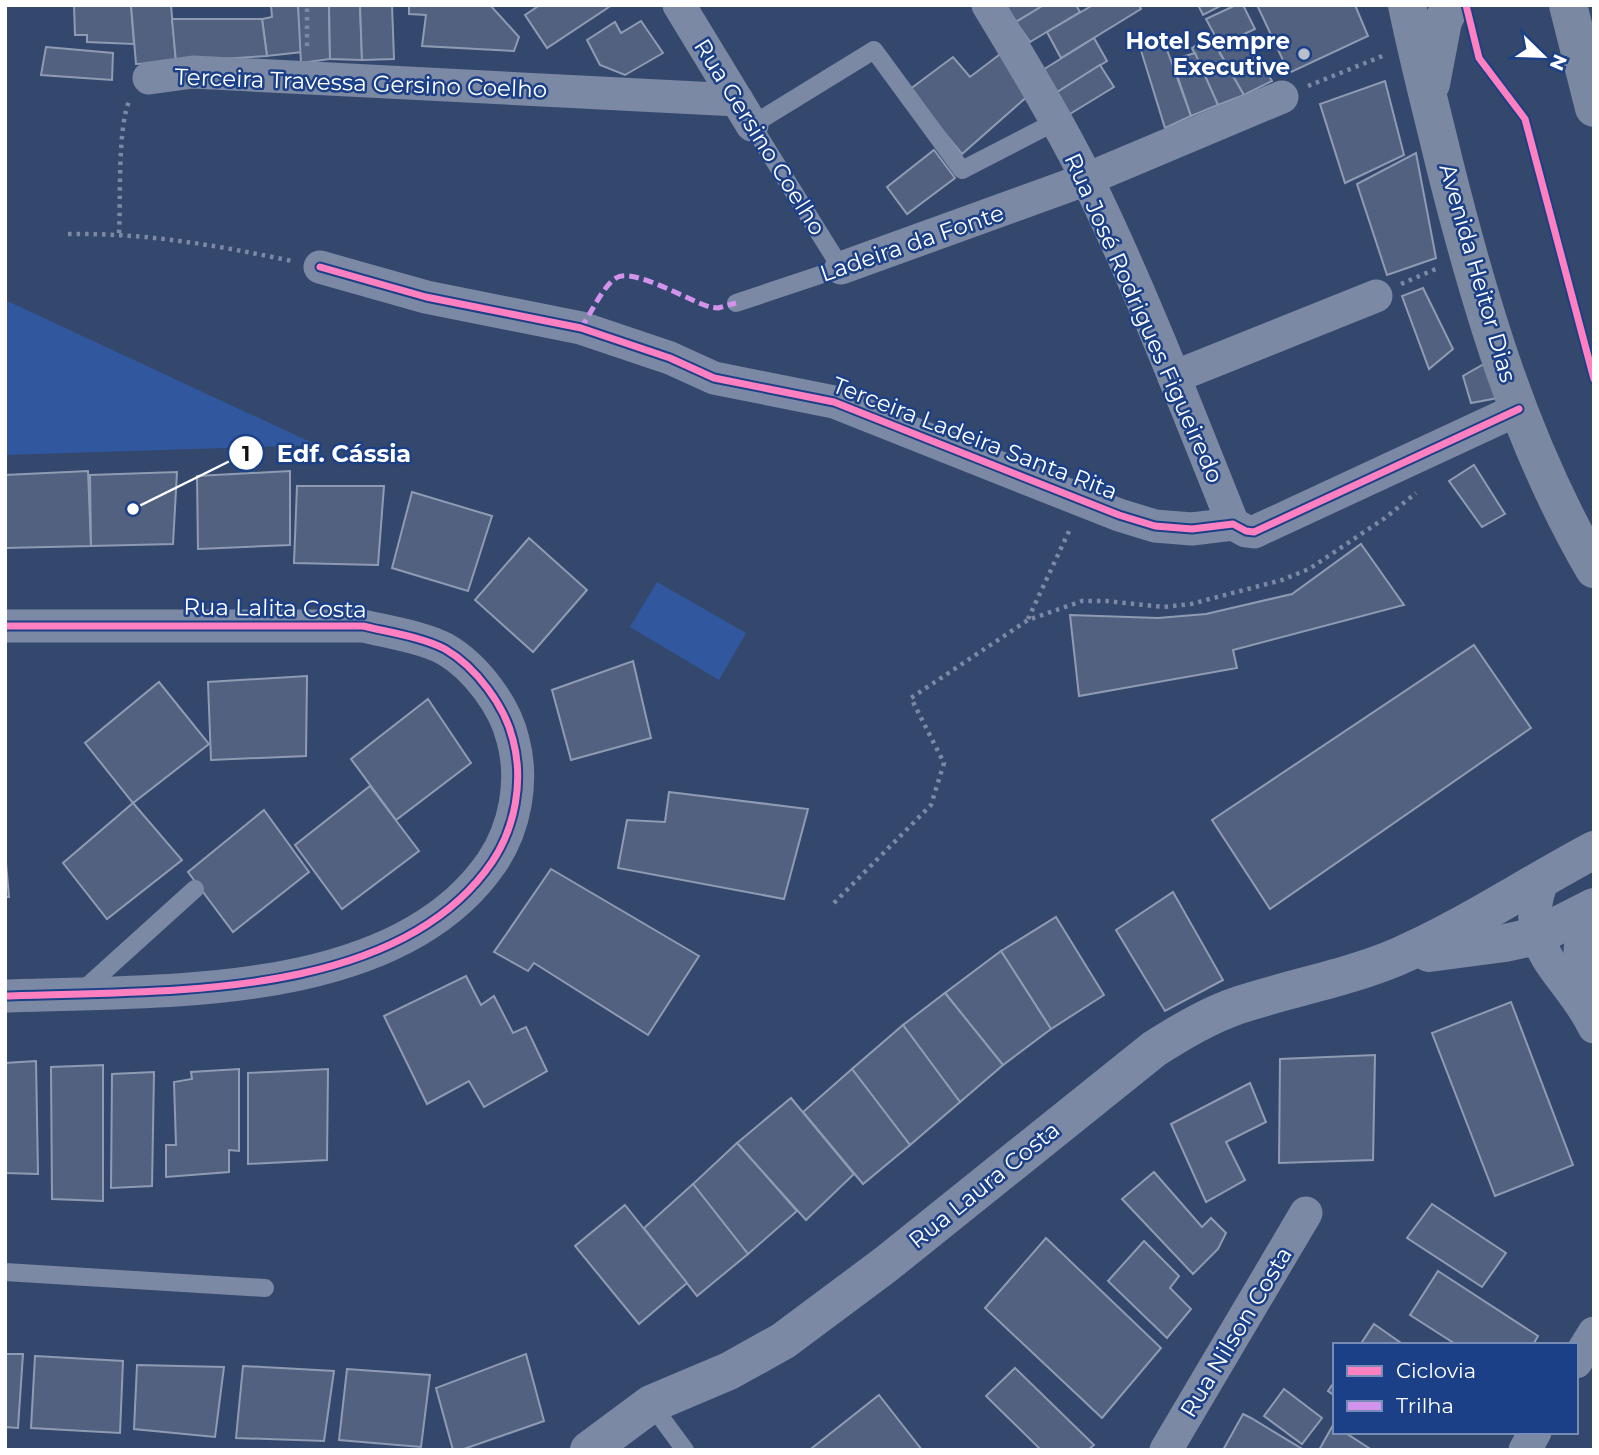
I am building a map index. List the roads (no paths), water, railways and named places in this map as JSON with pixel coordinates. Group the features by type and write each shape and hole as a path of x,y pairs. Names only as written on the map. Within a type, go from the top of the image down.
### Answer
{"main road":[{"name":"Avenida Heitor Dias","path":"1407,5 1468,256 1519,410 1542,470 1568,525 1594,569"},
{"path":"1429,98 1443,21 1451,5"},
{"path":"1567,11 1594,108"}],"street":[{"name":"Rua Gersino Coelho","path":"679,5 744,112"},
{"name":"Rua José Rodrigues Figueiredo","path":"988,5 1087,179 1174,377 1233,524"},
{"name":"Terceira Travessa Gersino Coelho","path":"149,78 193,72 306,77 744,112"},
{"name":"Ladeira da Fonte","path":"841,268 1087,179 1282,97"},
{"name":"Terceira Ladeira Santa Rita","path":"320,267 426,297 581,328 670,358 714,378 834,402 1119,515 1156,526 1192,529 1233,524 1246,531 1254,531 1519,410"},
{"path":"1174,377 1376,296"},
{"name":"Rua Lalita Costa","path":"5,626 363,626 445,649 481,679 501,708 514,741 517,779 514,815 500,849 478,881 452,907 421,929 342,964 261,981 167,990 5,996"},
{"name":"Rua Laura Costa","path":"1395,958 1477,918 1594,850"},
{"path":"1544,877 1536,896 1533,916 1537,936 1551,967 1588,1016"},
{"path":"1588,1016 1578,959 1580,936 1590,909"},
{"name":"Rua Laura Costa","path":"589,1450 651,1404 729,1371 783,1341 886,1265 1154,1049 1191,1027 1236,1006 1395,958 1537,936 1590,909"},
{"name":"Rua Nilson Costa","path":"1166,1450 1306,1213"},
{"path":"1578,1359 1594,1333"},
{"path":"1525,1450 1534,1434"}],"lane":[{"path":"744,112 874,50 962,170 1055,122"},
{"name":"Rua Gersino Coelho","path":"744,112 841,268"},
{"name":"Ladeira da Fonte","path":"736,303 841,268"},
{"path":"79,993 195,889"},
{"path":"5,1272 264,1288"},
{"path":"651,1404 685,1450"}],"place":[{"name":"Hotel Sempre Executive","path":"1304,54"},
{"name":"Edf. Cássia","path":"133,509"}]}
